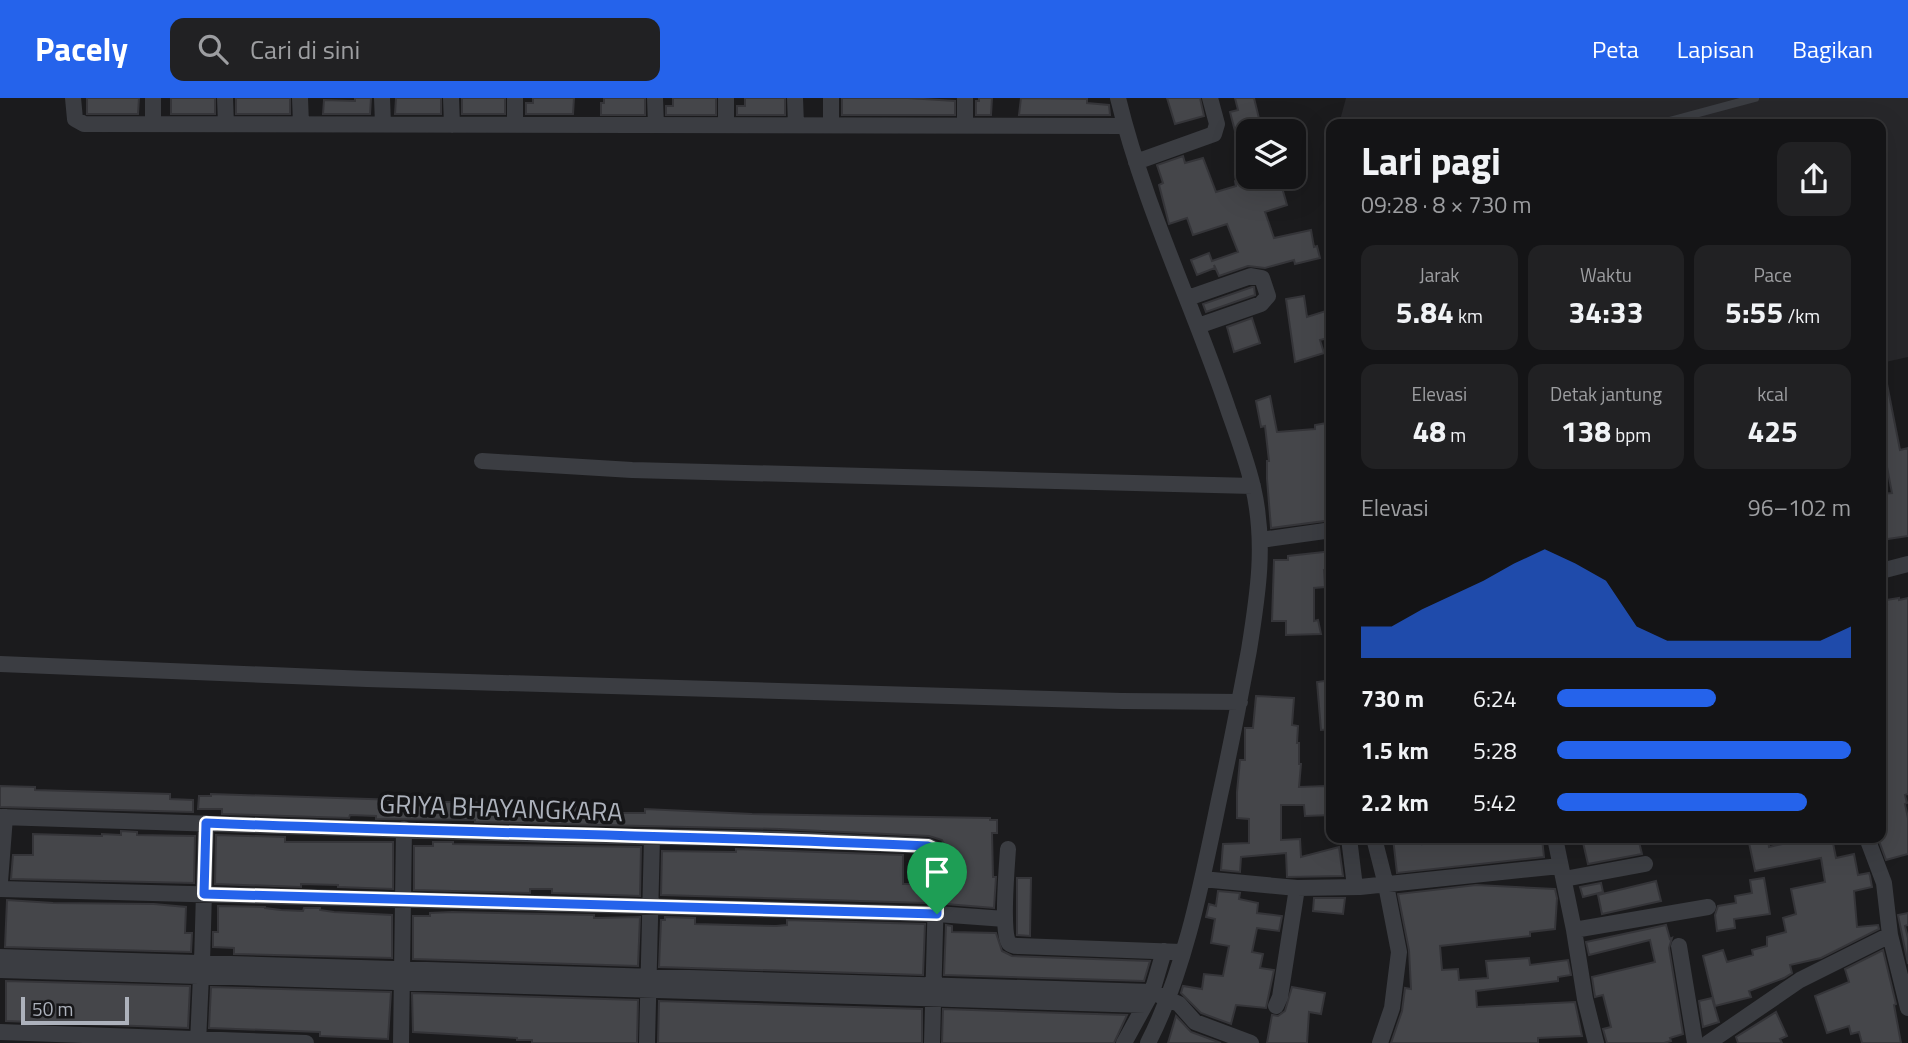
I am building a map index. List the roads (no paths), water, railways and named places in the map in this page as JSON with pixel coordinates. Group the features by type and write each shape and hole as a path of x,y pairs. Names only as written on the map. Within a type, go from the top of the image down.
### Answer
{"street":[{"path":"73,98 74,115 78,122 153,124 1124,126"},
{"path":"153,98 153,124"},
{"path":"225,98 226,124"},
{"path":"300,98 301,124"},
{"path":"382,98 383,124"},
{"path":"452,98 452,125"},
{"path":"515,98 515,125"},
{"path":"655,98 656,125"},
{"path":"726,98 726,125"},
{"path":"795,98 796,125"},
{"path":"831,98 831,125"},
{"path":"965,98 965,125"},
{"path":"1118,98 1136,162 1222,391 1253,486 1261,540 1256,609 1240,702 1202,879 1168,998 1148,1043"},
{"path":"1136,162 1214,134 1217,124 1210,98"},
{"path":"1188,298 1251,276 1262,278 1265,282 1268,296 1261,304 1198,326"},
{"path":"482,461 632,470 1253,486"},
{"path":"1261,540 1326,531"},
{"path":"1886,570 1908,564"},
{"path":"0,664 367,679 1240,702"},
{"path":"0,882 2,817"},
{"name":"GRIYA BHAYANGKARA","path":"2,817 779,839 928,846 934,849 937,855 932,1043"},
{"path":"198,1041 206,823"},
{"path":"401,1043 404,829"},
{"path":"647,1043 652,837"},
{"path":"1350,843 1358,887"},
{"path":"1375,843 1399,951 1392,1008 1380,1043"},
{"path":"1556,843 1585,999 1596,1043"},
{"path":"1869,843 1884,883 1890,936 1908,1008"},
{"path":"1008,849 1005,919 1007,939 1015,946 1181,952"},
{"path":"1202,879 1297,888 1358,887 1562,873 1645,864"},
{"path":"1276,1006 1280,997 1297,888"},
{"path":"0,889 404,898 937,914 1005,919"},
{"path":"1574,930 1708,907"},
{"path":"1708,1043 1800,980 1890,936"},
{"path":"1679,946 1695,1043"},
{"path":"1124,1043 1148,998 1164,951"},
{"path":"0,957 48,965"},
{"path":"0,970 48,965 1168,998 1179,1004 1195,1022 1251,1043"},
{"path":"0,1032 306,1043"}],"lane":[{"path":"1677,119 1755,98"}]}
